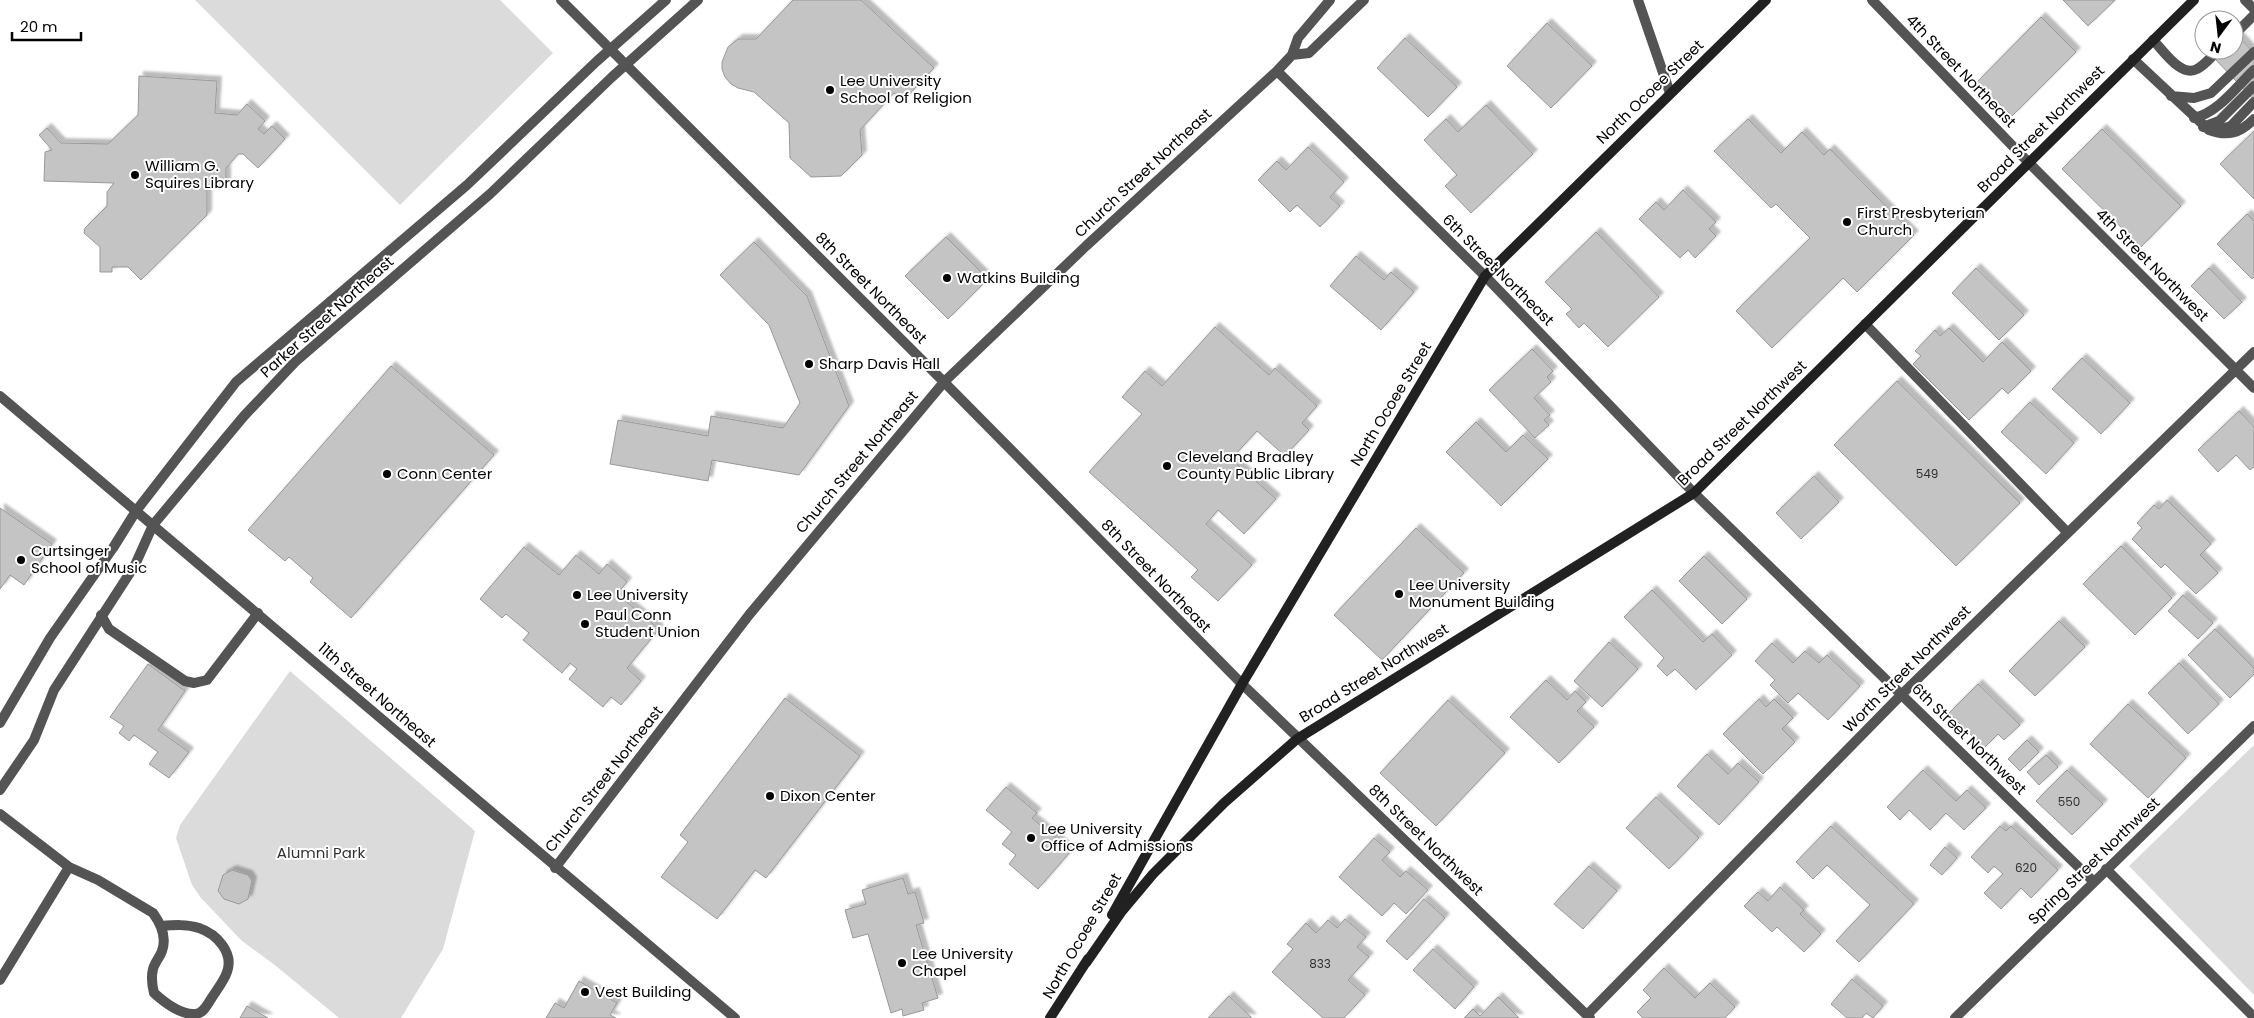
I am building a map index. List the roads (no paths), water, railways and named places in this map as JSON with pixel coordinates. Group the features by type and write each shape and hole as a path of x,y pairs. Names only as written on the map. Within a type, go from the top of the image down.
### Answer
{"main road":[{"name":"North Ocoee Street","path":"1050,1018 1086,963 1242,684 1484,276 1766,0"},
{"name":"Broad Street Northwest","path":"1086,963 1122,911 1153,874 1224,803 1297,738 1694,493 2194,0"}],"street":[{"name":"8th Street Northeast","path":"561,0 944,382 1242,684"},
{"name":"Parker Street Northeast","path":"0,723 50,638 113,548 136,511 236,382 467,185 610,50 666,0"},
{"name":"Parker Street Northeast","path":"0,790 34,740 54,690 135,564 153,525 244,416 295,362 490,194 625,65 698,0"},
{"name":"Church Street Northeast","path":"555,868 749,615 944,382 1086,246 1277,71 1292,55 1298,38 1330,0"},
{"name":"Church Street Northeast","path":"1292,55 1309,53 1364,0"},
{"path":"1638,0 1670,93"},
{"name":"4th Street Northeast","path":"1872,0 2029,163"},
{"path":"2245,0 2254,9"},
{"path":"2244,25 2254,15"},
{"path":"2153,40 2179,67 2189,71 2199,68 2207,60"},
{"path":"2171,96 2194,98 2211,93 2254,52"},
{"path":"2133,60 2206,129 2220,134 2234,134 2254,120"},
{"path":"2194,118 2205,114 2215,107 2254,70"},
{"name":"6th Street Northeast","path":"1277,71 1484,276 1694,493"},
{"path":"2206,129 2218,121 2254,86"},
{"path":"2206,129 2217,131 2231,126 2254,102"},
{"name":"4th Street Northwest","path":"2029,163 2254,388"},
{"path":"1865,324 2067,532"},
{"name":"Worth Street Northwest","path":"1589,1017 1902,694 2254,352"},
{"name":"11th Street Northeast","path":"0,396 258,613 555,868 735,1018"},
{"name":"6th Street Northwest","path":"1694,493 2094,881"},
{"path":"101,615 109,629 185,681 194,683 207,680 258,613"},
{"name":"8th Street Northwest","path":"1242,684 1589,1017"},
{"name":"Spring Street Northwest","path":"1955,1018 2254,726"},
{"path":"0,814 69,867 98,880 149,909 161,926 164,936 162,951 153,968 151,980 154,993 181,1011 195,1014 202,1011 227,974 228,955 224,946 213,935 200,928 184,925 161,926"},
{"path":"0,980 69,867"},
{"path":"2106,869 2254,1017"}],"place":[{"name":"Lee University School of Religion","path":"830,90"},
{"name":"William G. Squires Library","path":"135,175"},
{"name":"First Presbyterian Church","path":"1847,222"},
{"name":"Watkins Building","path":"947,278"},
{"name":"Sharp Davis Hall","path":"809,364"},
{"name":"Cleveland Bradley County Public Library","path":"1167,466"},
{"name":"Conn Center","path":"387,474"},
{"name":"Curtsinger School of Music","path":"21,560"},
{"name":"Lee University Monument Building","path":"1399,594"},
{"name":"Lee University","path":"577,595"},
{"name":"Paul Conn Student Union","path":"585,624"},
{"name":"Dixon Center","path":"770,796"},
{"name":"Lee University Office of Admissions","path":"1031,838"},
{"name":"Lee University Chapel","path":"902,963"},
{"name":"Vest Building","path":"585,992"}],"park label":[{"name":"Alumni Park","path":"321,853"}]}
